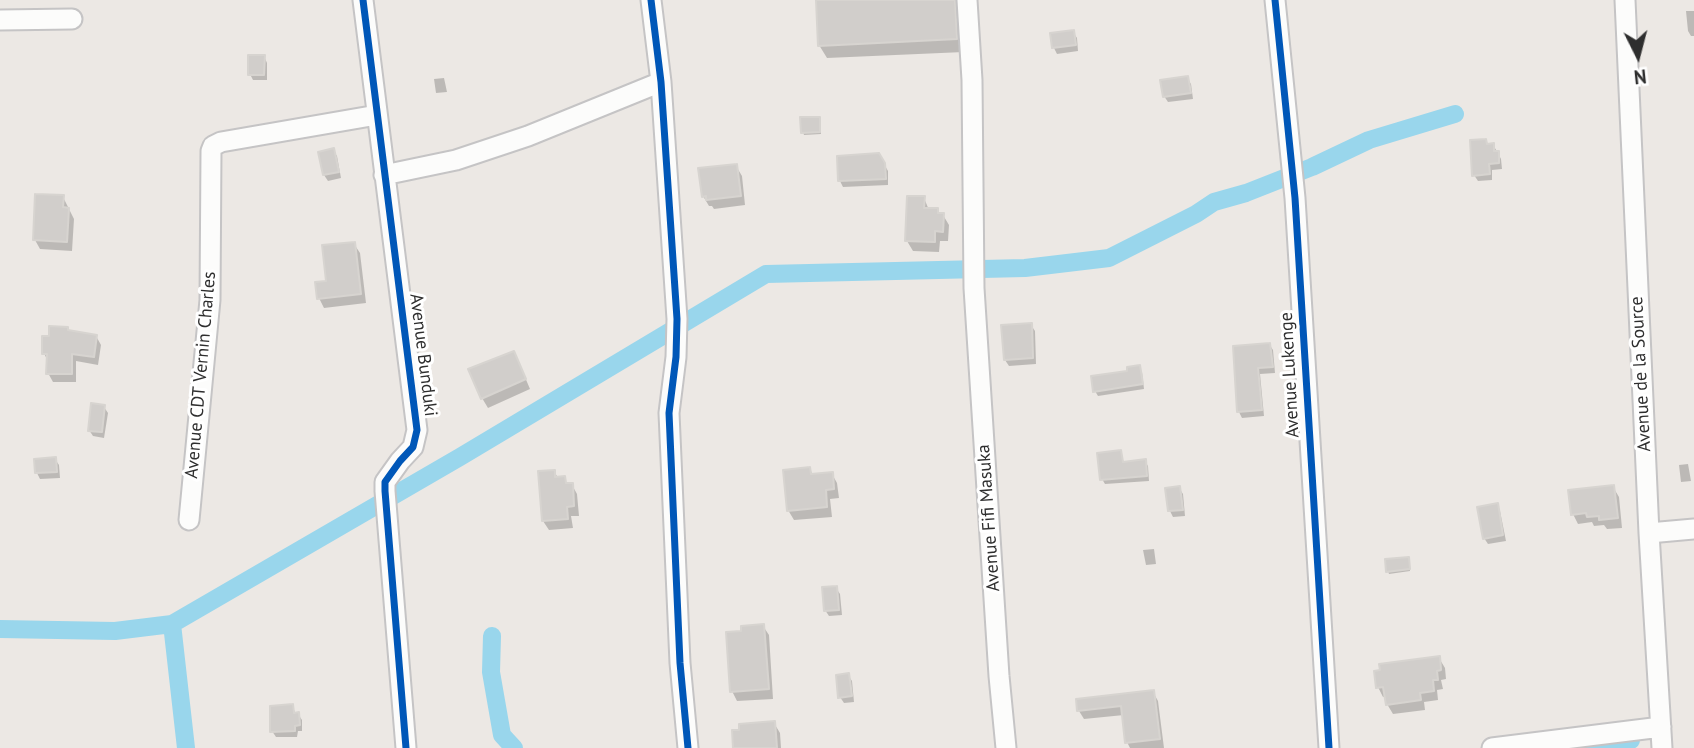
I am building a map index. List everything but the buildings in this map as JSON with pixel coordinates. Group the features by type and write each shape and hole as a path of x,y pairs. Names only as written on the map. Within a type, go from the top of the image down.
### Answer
{"street":[{"name":"Avenue Bunduki","path":"363,0 417,430 413,447 385,482 406,748"},
{"path":"651,0 661,82 677,319 676,357 669,413 680,663 688,748"},
{"name":"Avenue Fifi Masuka","path":"967,0 972,80 974,288 1006,748"},
{"name":"Avenue Lukenge","path":"1275,0 1295,198 1329,748"},
{"name":"Avenue de la Source","path":"1625,0 1648,533 1662,748"},
{"path":"0,20 72,19"},
{"path":"384,175 456,160 528,136 661,82"},
{"name":"Avenue CDT Vernin Charles","path":"188,520 210,300 213,146 221,142 377,115"},
{"path":"1648,533 1694,529"},
{"path":"1492,748 1661,727"}],"waterway":[{"path":"0,629 115,631 172,624 460,457 766,274 1025,268 1109,258 1196,214 1214,202 1246,193 1312,167 1369,140 1455,114"},
{"path":"172,624 186,748"},
{"path":"492,636 491,672 502,735 514,748"},
{"path":"1575,748 1631,740"}],"cycle path":[{"path":"363,0 417,430 413,447 385,482 406,748"},
{"path":"651,0 661,82 677,319 676,357 669,413 680,663 688,748"},
{"path":"1275,0 1295,198 1329,748"}]}
